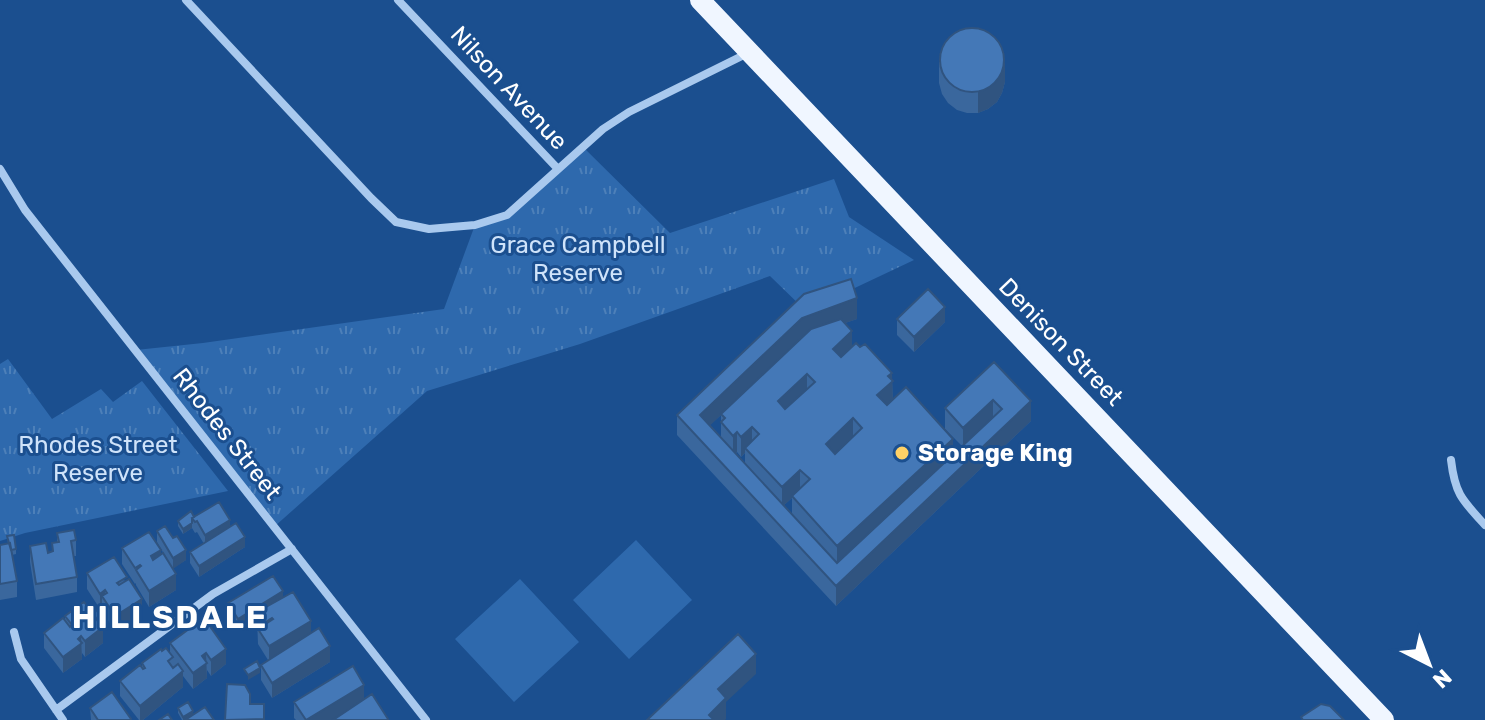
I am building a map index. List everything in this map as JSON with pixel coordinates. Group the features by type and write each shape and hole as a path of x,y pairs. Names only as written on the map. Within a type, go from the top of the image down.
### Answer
{"main road":[{"name":"Denison Street","path":"700,0 1384,720"}],"street":[{"path":"186,0 396,222 429,229 475,225 507,215 603,129 629,112 750,52"},
{"name":"Nilson Avenue","path":"398,0 558,169"},
{"name":"Rhodes Street","path":"0,169 25,210 426,720"},
{"path":"1451,460 1454,485 1485,525"},
{"path":"56,710 213,594 292,549"},
{"path":"14,632 21,659 63,720"}],"green space":[{"name":"Grace Campbell Reserve","path":"583,147 670,233 834,179 849,217 914,260 806,311 770,276 580,344 427,391 275,526 136,350 444,309 475,225 507,215"},
{"name":"Rhodes Street Reserve","path":"8,359 52,419 101,389 113,402 142,381 228,491 25,533 0,541 0,364"},
{"path":"636,540 692,600 629,659 573,600"},
{"path":"520,579 579,642 514,702 455,639"}],"building":[{"path":"966,28 978,28 995,37 1002,48 1002,72 995,83 978,92 966,92 954,87 945,78 940,66 940,54 945,42 954,33"},
{"path":"851,279 857,298 802,318 700,415 837,563 1002,409 993,400 963,428 945,408 994,362 1031,401 836,586 677,415 804,294"},
{"path":"928,289 945,307 914,337 897,319"},
{"name":"Storage King","path":"841,319 852,331 833,349 841,357 856,343 860,347 865,344 892,373 888,376 893,381 877,395 887,405 906,387 953,439 837,546 792,496 810,479 800,470 782,487 745,448 759,434 752,427 741,437 737,432 733,436 721,422 725,418 721,414 811,329","holes":["807,374 815,382 785,409 778,401","853,418 862,428 835,454 826,444"]},
{"path":"219,502 230,520 205,535 192,518"},
{"path":"191,511 194,517 192,523 183,529 178,521"},
{"path":"236,523 245,537 199,566 190,552"},
{"path":"165,526 173,538 177,536 186,550 173,558 157,531"},
{"path":"74,530 76,540 71,541 77,577 36,584 30,546 46,543 48,553 53,551 52,543 59,542 57,533"},
{"path":"149,532 161,550 151,556 153,560 163,553 176,574 149,591 136,570 141,566 135,568 122,548"},
{"path":"14,535 16,549 11,550 7,536"},
{"path":"10,543 17,581 0,584 0,545"},
{"path":"114,557 127,577 117,583 119,585 129,579 142,599 115,616 102,596 107,593 105,590 100,594 87,573"},
{"path":"273,576 283,591 238,619 228,603"},
{"path":"293,592 311,621 269,646 258,629 273,619 264,623 257,612"},
{"path":"84,602 103,627 85,641 81,636 78,639 82,643 63,657 44,633 63,618 70,627 72,625 65,616"},
{"path":"93,606 104,620 99,623 89,609"},
{"path":"204,618 226,649 211,660 206,653 202,656 207,663 193,673 170,643"},
{"path":"319,628 330,646 272,683 261,665"},
{"path":"738,634 756,654 718,689 726,698 709,715 714,720 647,720"},
{"path":"166,648 173,657 168,661 173,668 178,664 183,671 140,706 120,681 140,665 145,668 142,663"},
{"path":"257,661 260,668 248,675 244,669"},
{"path":"353,666 364,685 306,720 294,702"},
{"path":"227,684 245,685 250,694 250,704 264,704 264,719 225,720"},
{"path":"112,692 130,720 98,720 90,708"},
{"path":"372,694 388,719 333,720"},
{"path":"188,702 193,711 183,717 178,708"},
{"path":"1321,704 1330,706 1344,720 1303,720 1301,717"},
{"path":"205,707 214,720 185,720"}],"place":[{"name":"Storage King","path":"902,453"}],"district":[{"name":"HILLSDALE","path":"170,617"}]}
